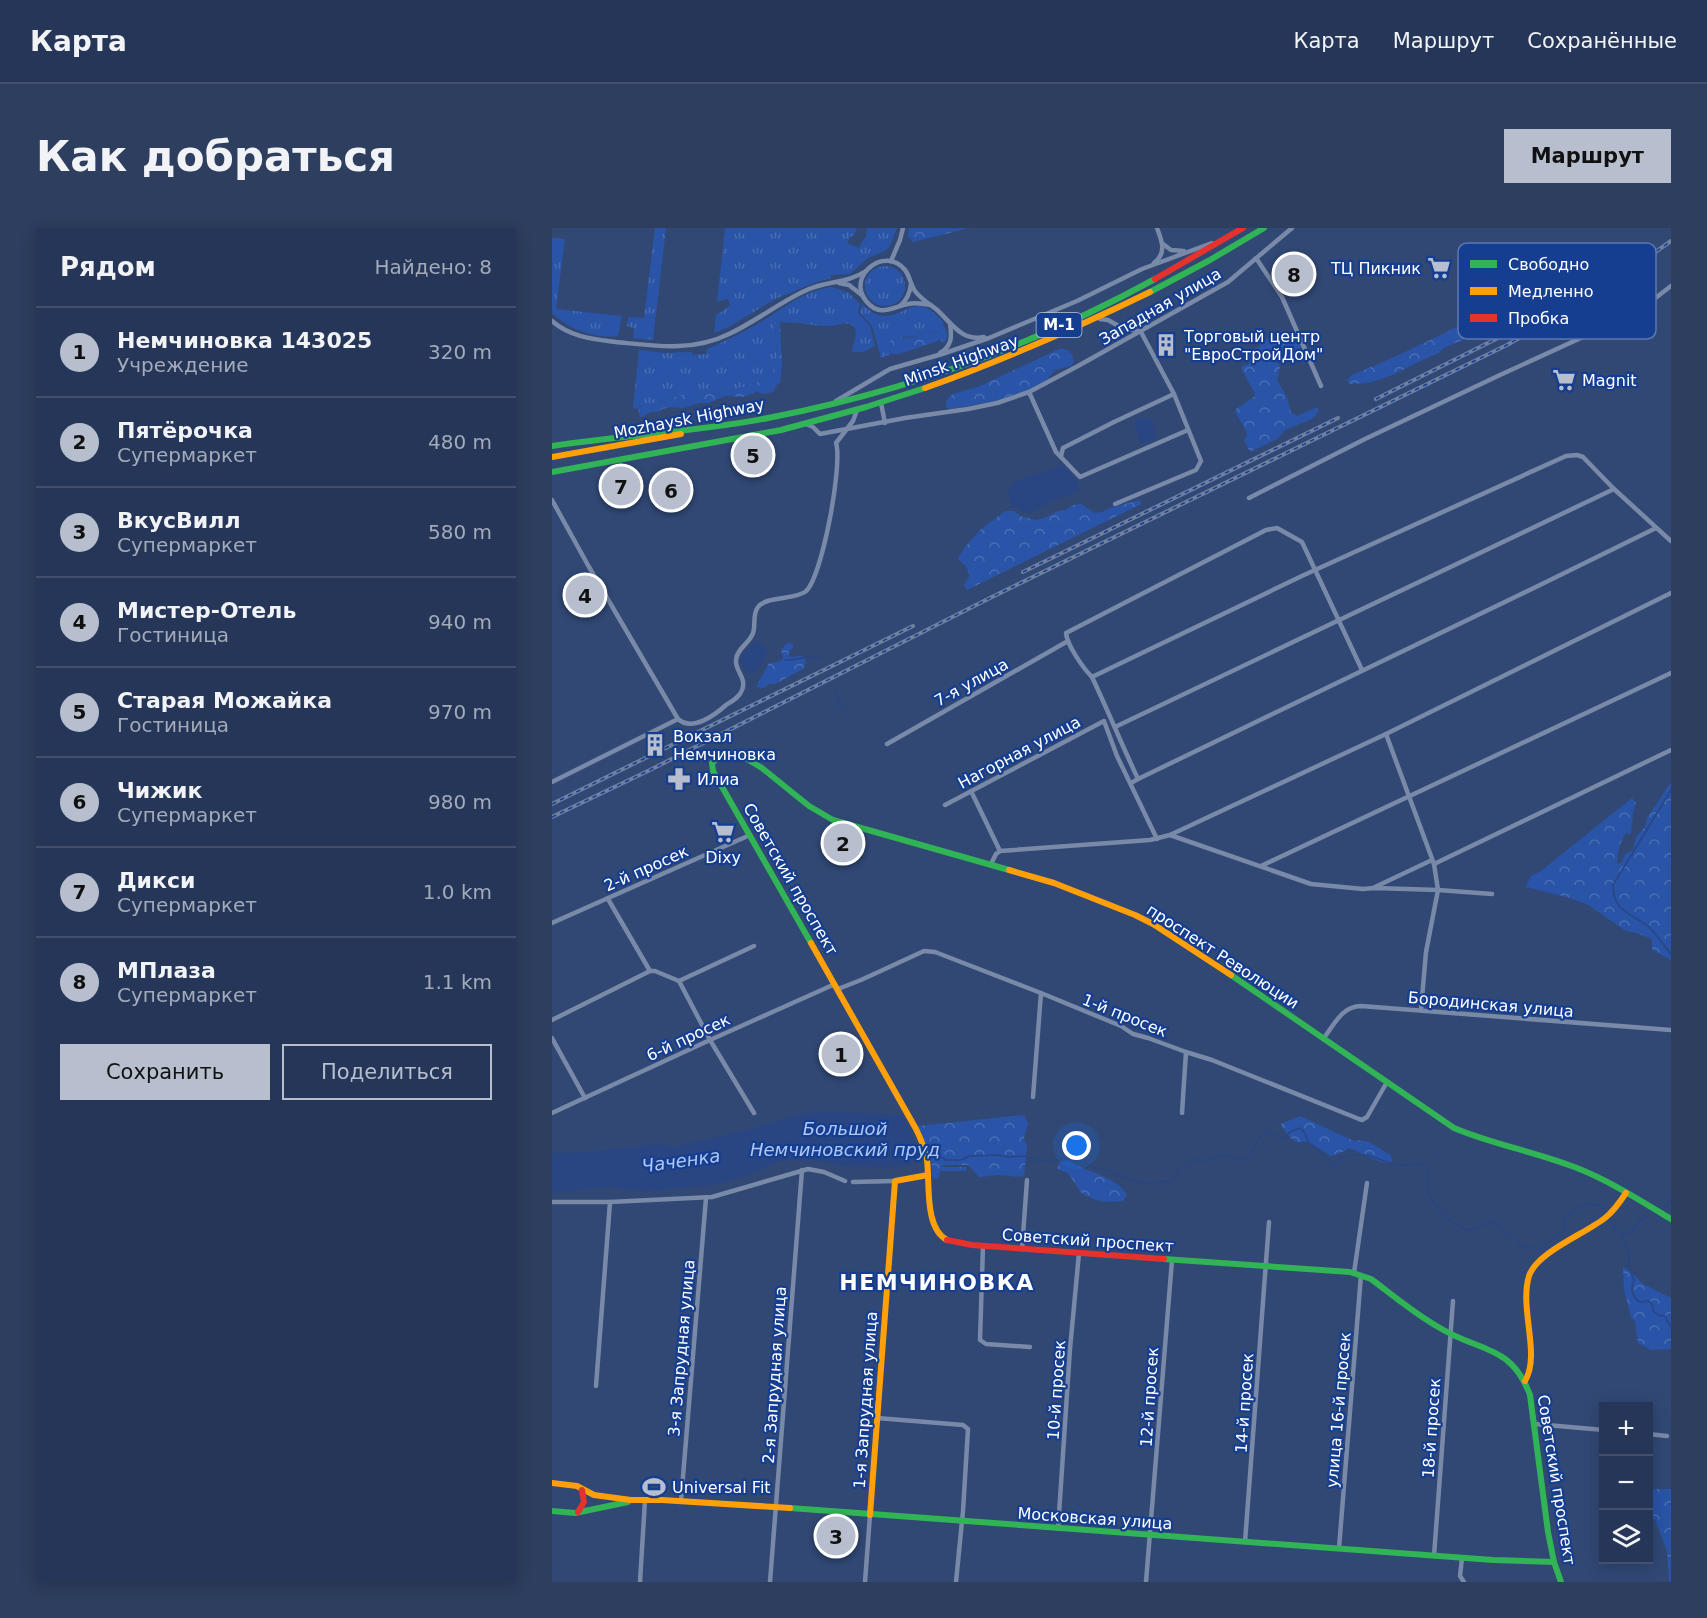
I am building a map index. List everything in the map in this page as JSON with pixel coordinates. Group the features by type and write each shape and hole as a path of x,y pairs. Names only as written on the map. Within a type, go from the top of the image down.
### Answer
{"main road":[{"name":"Minsk Highway","path":"831,404 942,371 1043,332 1173,269 1243,228"},
{"name":"Minsk Highway","path":"785,429 881,403 995,363 1049,341 1188,273 1264,228"},
{"name":"Mozhaysk Highway","path":"552,457 831,404"},
{"name":"М-1","path":"552,446 603,438 719,427"},
{"name":"Mozhaysk Highway","path":"552,472 785,429"},
{"name":"проспект Революции","path":"711,765 725,753 735,754 765,770 809,806 830,818 855,828 1054,883 1120,908 1153,924 1191,948 1454,1128 1476,1138 1578,1168 1671,1219"},
{"name":"Советский проспект","path":"711,765 920,1138 925,1152 932,1220 936,1233 956,1243 1358,1274 1371,1280 1450,1334 1505,1357 1525,1381 1530,1395 1554,1562 1561,1582"},
{"path":"895,1182 928,1175"},
{"name":"1-я Запрудная улица","path":"870,1515 895,1182"},
{"path":"1525,1381 1530,1368 1527,1295 1532,1270 1544,1257 1605,1218 1626,1193"},
{"name":"Московская улица","path":"552,1483 577,1486 594,1495 635,1500 776,1507 1150,1536 1462,1558 1554,1562"},
{"path":"574,1513 583,1506 582,1490"},
{"name":"Московская улица","path":"552,1511 574,1513 635,1500"}],"street":[{"path":"891,261 903,228"},
{"path":"1157,228 1166,248 1176,252 1192,251"},
{"name":"Западная улица","path":"806,424 820,434 968,409 997,403 1029,392 1228,282 1292,228"},
{"path":"831,404 890,369 996,335 1065,307 1142,270 1227,237"},
{"path":"1142,270 1162,255 1163,244"},
{"path":"1256,258 1282,297 1321,386"},
{"path":"552,321 574,335 590,339 672,347 696,345 730,334 784,301 811,288 849,280 877,262 891,261 899,264 905,270 920,297 963,334 972,338 996,335"},
{"path":"863,296 861,283 866,271"},
{"path":"836,282 849,285 868,303 883,310 891,310 913,303 931,305"},
{"path":"899,307 910,292 911,284"},
{"path":"1656,298 1671,286"},
{"path":"1097,319 1108,320 1124,329 1141,332 1174,394 1200,457 1200,465 1196,470 1115,504"},
{"path":"936,355 946,350 950,344 952,339 950,324"},
{"path":"1249,498 1365,439 1579,339"},
{"path":"1029,392 1056,452 1080,477 1188,430"},
{"path":"1061,456 1064,448 1174,394"},
{"path":"881,403 885,423"},
{"path":"552,500 574,543 678,719 688,724 700,722 739,695 744,682 736,658 752,636 757,608 764,603 800,594 808,589 812,582 823,549 832,508 838,452 836,443 853,421 857,410"},
{"path":"1092,677 1315,571 1566,456 1583,457 1614,489 1671,540"},
{"path":"1115,727 1614,489"},
{"name":"7-я улица","path":"887,744 1068,641 1066,636 1068,631 1266,530 1277,528 1302,542 1315,571"},
{"path":"1157,839 1131,783 1656,528"},
{"path":"1315,571 1362,670"},
{"path":"992,864 996,854 1000,851 1157,839 1170,835 1386,734 1671,593"},
{"path":"1068,641 1092,677 1138,779"},
{"path":"1261,866 1671,674"},
{"path":"552,782 678,719"},
{"name":"Нагорная улица","path":"945,805 1104,721 1117,756 1131,783"},
{"path":"1386,734 1433,862 1438,890 1426,952 1420,1010"},
{"path":"1374,888 1671,750"},
{"path":"971,791 1000,851"},
{"name":"2-й просек","path":"552,923 750,835"},
{"path":"1170,835 1311,884 1363,889 1438,890 1492,894"},
{"path":"608,899 650,971"},
{"path":"679,981 754,946"},
{"name":"1-й просек","path":"836,986 861,980 924,951 930,951 974,965 1121,1026 1133,1034 1212,1060 1362,1120 1367,1117 1387,1082"},
{"path":"552,1020 650,971 679,981 710,1040 754,1113"},
{"name":"6-й просек","path":"552,1113 710,1040 836,986"},
{"path":"1033,1097 1041,993"},
{"name":"Бородинская улица","path":"1323,1039 1343,1012 1354,1006 1671,1030"},
{"path":"552,1038 585,1098"},
{"path":"1182,1113 1186,1053"},
{"path":"552,1202 706,1198 802,1170 815,1170 845,1181"},
{"name":"2-я Запрудная улица","path":"770,1582 802,1170"},
{"path":"1022,1249 1027,1180"},
{"path":"853,1182 895,1182"},
{"name":"улица 16-й просек","path":"1339,1548 1358,1274 1367,1183"},
{"name":"3-я Запрудная улица","path":"681,1501 706,1198"},
{"path":"596,1386 610,1202"},
{"name":"14-й просек","path":"1245,1542 1269,1222"},
{"path":"984,1246 980,1340 986,1344 1029,1347"},
{"name":"10-й просек","path":"1058,1529 1079,1253"},
{"name":"12-й просек","path":"1146,1582 1172,1260"},
{"name":"18-й просек","path":"1434,1556 1453,1301"},
{"path":"877,1418 963,1425 968,1429 956,1582"},
{"path":"1534,1424 1599,1430"},
{"path":"1653,1435 1667,1436"},
{"path":"640,1582 645,1500"},
{"name":"1-я Запрудная улица","path":"865,1582 870,1515"},
{"path":"1462,1558 1460,1576 1464,1582"}],"green space":[{"path":"655,228 666,228 653,340 633,338 634,328 627,326 628,317 644,318"},
{"path":"725,228 857,228 847,243 859,248 866,237 867,228 897,228 890,246 885,251 868,258 850,274 831,275 831,278 777,298 729,327 714,333 716,315 730,305 727,299 717,302"},
{"path":"909,228 969,228 913,242 908,236"},
{"path":"552,238 565,239 556,309 622,316 618,336 600,336 583,332 566,324 552,313"},
{"path":"885,266 893,267 899,272 904,278 904,294 899,300 893,305 885,306 877,305 871,300 866,294 865,286 866,278 871,272 877,267"},
{"path":"832,287 849,293 860,304 858,313 870,326 875,346 863,352 852,352 856,331 850,324 822,326 780,319 775,326 777,359 773,371 764,380 730,391 680,395 658,403 633,408 639,350 706,354 707,349 746,330 799,298"},
{"path":"862,304 878,315 888,316 917,306 925,307 944,323 946,341 942,342 944,336 938,332 903,337 889,351 891,354 881,358 872,326 860,313"},
{"path":"777,319 795,320 798,323 780,322 782,366 780,383 773,392 763,394 757,392 743,397 725,396 709,403 662,409 640,417 638,408 645,403 658,403 680,395 730,391 764,380 773,371 777,359 775,324"},
{"path":"1458,326 1458,339 1465,339 1385,378 1350,384 1347,380 1352,375"},
{"path":"1283,330 1286,334 1296,335 1306,359 1306,362 1301,361 1295,350 1288,347 1277,361 1280,368 1277,380 1287,397 1291,412 1297,416 1317,407 1319,411 1312,419 1285,430 1277,439 1250,452 1244,440 1247,436 1246,431 1235,411 1255,394 1241,368 1249,364 1246,349 1257,348"},
{"path":"926,332 942,333 944,336 941,340 899,354 891,354 888,343 891,340 919,336"},
{"path":"1059,349 1068,350 1071,354 1074,362 1071,366 1055,370 1046,381 1027,391 995,401 950,409 946,407 948,398 953,394 980,386"},
{"path":"1140,500 1141,504 967,590 964,585 970,575 965,565 958,559 964,548 980,530 1005,511 1014,511 1020,516 1036,520 1066,510 1073,505 1081,504 1095,513"},
{"path":"787,643 793,644 788,654 790,657 802,656 806,661 803,669 775,684 769,684 764,688 756,687 769,663 783,659 781,650"},
{"path":"1671,782 1671,960 1652,950 1652,939 1626,931 1588,905 1526,887 1531,876 1541,871 1632,798 1636,803 1631,834 1626,833 1618,852 1617,864 1622,862 1625,854 1633,850 1636,837 1645,827 1647,818"},
{"path":"1024,1115 1028,1123 1024,1138 1027,1146 1024,1176 979,1177 968,1165 941,1167 939,1177 932,1178 931,1153 918,1126"},
{"path":"1300,1116 1354,1141 1373,1144 1391,1155 1392,1162 1382,1162 1348,1148 1331,1156 1310,1143 1295,1141 1281,1124"},
{"path":"1067,1160 1112,1181 1127,1195 1123,1201 1111,1202 1099,1201 1082,1194 1068,1173 1057,1169 1060,1162"},
{"path":"941,1167 967,1167 966,1171 941,1171"},
{"path":"1623,1267 1643,1284 1671,1298 1671,1349 1651,1350 1638,1343 1635,1321 1631,1317 1624,1289"},
{"path":"1653,1489 1671,1489 1671,1582 1669,1582 1667,1551 1653,1518"}],"water":[{"path":"1147,417 1153,424 1157,438 1143,444 1139,441 1135,423 1137,419"},
{"path":"1059,465 1065,466 1077,481 1079,491 1054,500 1029,514 1014,508 1010,503 1008,491 1012,485"},
{"path":"757,640 768,651 761,665 750,674 743,668 740,659"},
{"name":"Большой Немчиновский пруд","path":"817,1111 903,1116 915,1142 917,1158 909,1165 894,1167 842,1166 808,1159 780,1161 746,1176 713,1185 647,1191 609,1186 552,1191 552,1153 591,1152 658,1144 676,1147"}],"waterway":[{"path":"785,660 813,657 821,659"},
{"path":"836,691 838,705 846,711"},
{"path":"1671,790 1613,885 1616,901 1620,907 1649,927 1671,954"},
{"name":"Чаченка","path":"929,1150 946,1160 995,1155 1024,1156 1039,1161 1073,1159 1097,1169 1111,1171 1135,1182 1156,1184 1169,1182 1175,1178 1179,1168 1185,1168 1194,1160 1208,1160 1223,1155 1244,1159 1248,1157 1256,1142 1263,1135 1269,1132 1281,1138 1300,1128 1305,1133 1308,1142 1335,1165 1339,1163 1341,1156 1360,1155 1399,1165 1420,1163 1426,1165 1429,1168 1427,1185 1429,1194 1449,1220 1469,1230 1496,1221 1500,1230 1515,1237 1521,1246 1540,1249 1563,1232 1566,1216 1587,1203 1601,1206 1606,1213"},
{"path":"1664,1208 1671,1198"},
{"path":"1622,1235 1632,1231 1640,1220 1649,1216"},
{"name":"Чаченка","path":"1608,1218 1627,1246 1634,1280 1632,1292 1639,1302 1649,1301 1653,1306 1653,1311 1660,1316 1664,1315 1671,1327"}],"railway":[{"path":"1656,252 1671,241"},
{"path":"1376,399 1496,339"},
{"path":"552,817 992,597 1517,339"},
{"path":"1023,572 1338,418"},
{"path":"552,804 913,626"}],"traffic: fast":[{"path":"1150,292 1264,228"},
{"path":"552,446 741,423 868,395 967,364 1015,345 1063,325 1155,279"},
{"path":"552,472 781,430 925,388"},
{"path":"811,943 713,771 712,763 726,753 742,756 762,768 809,806 833,820 1009,870"},
{"path":"1231,975 1454,1128 1547,1157 1589,1173 1671,1219"},
{"path":"1164,1259 1350,1272 1371,1279 1440,1328 1492,1351 1513,1366 1530,1395 1548,1532 1561,1582"},
{"path":"552,1511 575,1513 628,1502"},
{"path":"790,1508 1493,1560 1554,1562"}],"traffic: slow":[{"path":"925,388 1039,343 1150,292"},
{"path":"552,457 681,434"},
{"path":"1009,870 1054,883 1135,915 1153,924 1231,975"},
{"path":"811,943 918,1133 927,1160 931,1215 940,1234 947,1240"},
{"path":"870,1515 895,1181 928,1175"},
{"path":"1525,1381 1531,1358 1526,1303 1529,1276 1541,1259 1608,1215 1626,1193"},
{"path":"552,1483 577,1486 594,1495 631,1500 790,1508"}],"traffic: jam":[{"path":"1155,279 1243,228"},
{"path":"947,1240 972,1245 1164,1259"},
{"path":"578,1512 584,1502 582,1490"}],"place":[{"name":"ТЦ Пикник","path":"1439,268"},
{"name":"МПлаза","path":"1294,274"},
{"name":"Торговый центр \"ЕвроСтройДом\"","path":"1166,345"},
{"name":"Magnit","path":"1564,380"},
{"name":"Старая Можайка","path":"753,455"},
{"name":"Дикси","path":"621,486"},
{"name":"Чижик","path":"671,490"},
{"name":"Мистер-Отель","path":"585,595"},
{"name":"Вокзал Немчиновка","path":"655,745"},
{"name":"Илиа","path":"679,779"},
{"name":"Dixy","path":"723,832"},
{"name":"Пятёрочка","path":"843,843"},
{"name":"Немчиновка 143025","path":"841,1054"},
{"name":"Universal Fit","path":"654,1487"},
{"name":"ВкусВилл","path":"836,1536"}],"district":[{"name":"НЕМЧИНОВКА","path":"937,1282"}]}
